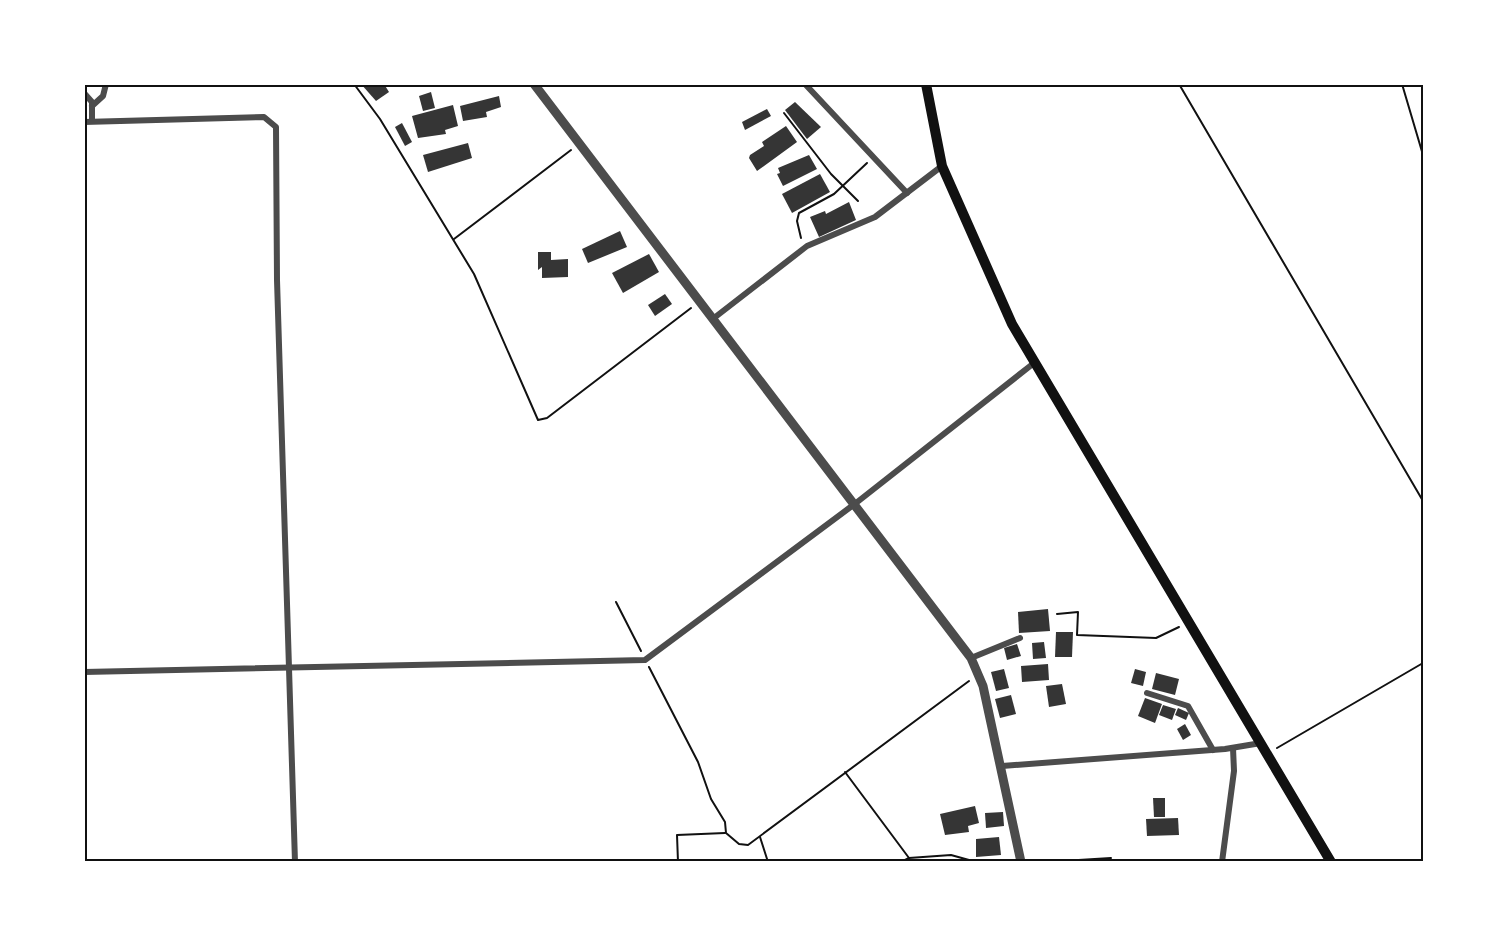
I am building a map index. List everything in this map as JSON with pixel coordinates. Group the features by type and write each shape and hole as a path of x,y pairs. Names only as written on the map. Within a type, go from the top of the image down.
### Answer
{"main road":[{"path":"926,84 942,166 1011,324 1190,621 1331,862"}],"street":[{"path":"92,106 103,96 106,84"},
{"path":"534,84 856,503 971,658 979,674 1002,766 1021,862"},
{"path":"805,84 907,193"},
{"path":"84,93 92,106 92,121"},
{"path":"84,122 264,117 276,127 278,292 295,862"},
{"path":"714,318 804,248 875,217 942,166"},
{"path":"84,672 645,660 856,503 1034,363"},
{"path":"971,658 1020,638"},
{"path":"1147,693 1188,706 1213,750"},
{"path":"1002,766 1213,750 1261,743"},
{"path":"1222,862 1234,771 1233,748"}],"path":[{"path":"354,84 380,119 474,274 538,420 547,418 700,301"},
{"path":"1179,84 1423,501"},
{"path":"1402,84 1423,155"},
{"path":"784,113 831,174 858,201"},
{"path":"454,239 580,143"},
{"path":"804,248 797,226 799,213 844,185 873,156"},
{"path":"616,602 698,762 711,799 725,822 726,833"},
{"path":"1057,614 1078,612 1077,634 1100,636 1156,638 1190,621"},
{"path":"1267,754 1423,663"},
{"path":"678,862 677,835 726,833 739,844 748,845 979,674"},
{"path":"845,772 909,858"},
{"path":"760,837 768,862"},
{"path":"901,862 909,858 951,855 969,860 1014,862"},
{"path":"1047,862 1111,858"}],"building":[{"path":"361,84 384,84 389,92 376,101"},
{"path":"431,92 435,108 423,111 419,96"},
{"path":"499,96 501,107 486,112 487,117 463,121 460,106"},
{"path":"795,102 821,127 807,139 785,110"},
{"path":"453,105 458,126 445,130 446,134 418,138 412,116"},
{"path":"767,109 771,116 745,130 742,122"},
{"path":"402,123 412,142 405,146 395,127"},
{"path":"786,126 797,142 757,171 749,158 750,155 764,146 762,142"},
{"path":"468,143 472,158 428,172 423,155"},
{"path":"809,155 817,169 783,186 777,174 780,173 778,168"},
{"path":"820,174 830,192 792,213 782,194"},
{"path":"849,202 856,220 819,237 810,217 825,211 826,214"},
{"path":"620,231 627,247 588,263 582,249"},
{"path":"538,252 551,252 551,260 568,259 568,277 542,278 542,267 538,270"},
{"path":"649,254 659,272 623,293 612,273"},
{"path":"665,294 672,304 655,316 648,305"},
{"path":"1048,609 1050,631 1019,633 1018,612"},
{"path":"1056,632 1073,632 1072,657 1055,657"},
{"path":"1044,642 1046,658 1033,659 1032,643"},
{"path":"1017,644 1021,656 1007,660 1004,648"},
{"path":"1048,664 1049,680 1022,682 1021,666"},
{"path":"1004,669 1009,688 996,691 991,672"},
{"path":"1135,669 1146,672 1143,686 1131,683"},
{"path":"1156,673 1179,679 1175,695 1152,689"},
{"path":"1062,684 1066,704 1049,707 1046,686"},
{"path":"1011,695 1016,714 1000,718 995,699"},
{"path":"1145,698 1162,704 1155,723 1138,716"},
{"path":"1163,705 1176,709 1172,720 1159,715"},
{"path":"1178,708 1189,713 1186,720 1175,715"},
{"path":"1185,724 1191,735 1183,740 1177,729"},
{"path":"1153,798 1165,798 1165,817 1154,817"},
{"path":"975,806 979,823 968,826 969,832 945,835 940,814"},
{"path":"1003,812 1004,826 986,828 985,813"},
{"path":"1178,818 1179,835 1147,836 1146,819"},
{"path":"999,837 1001,855 976,857 976,839"}]}
